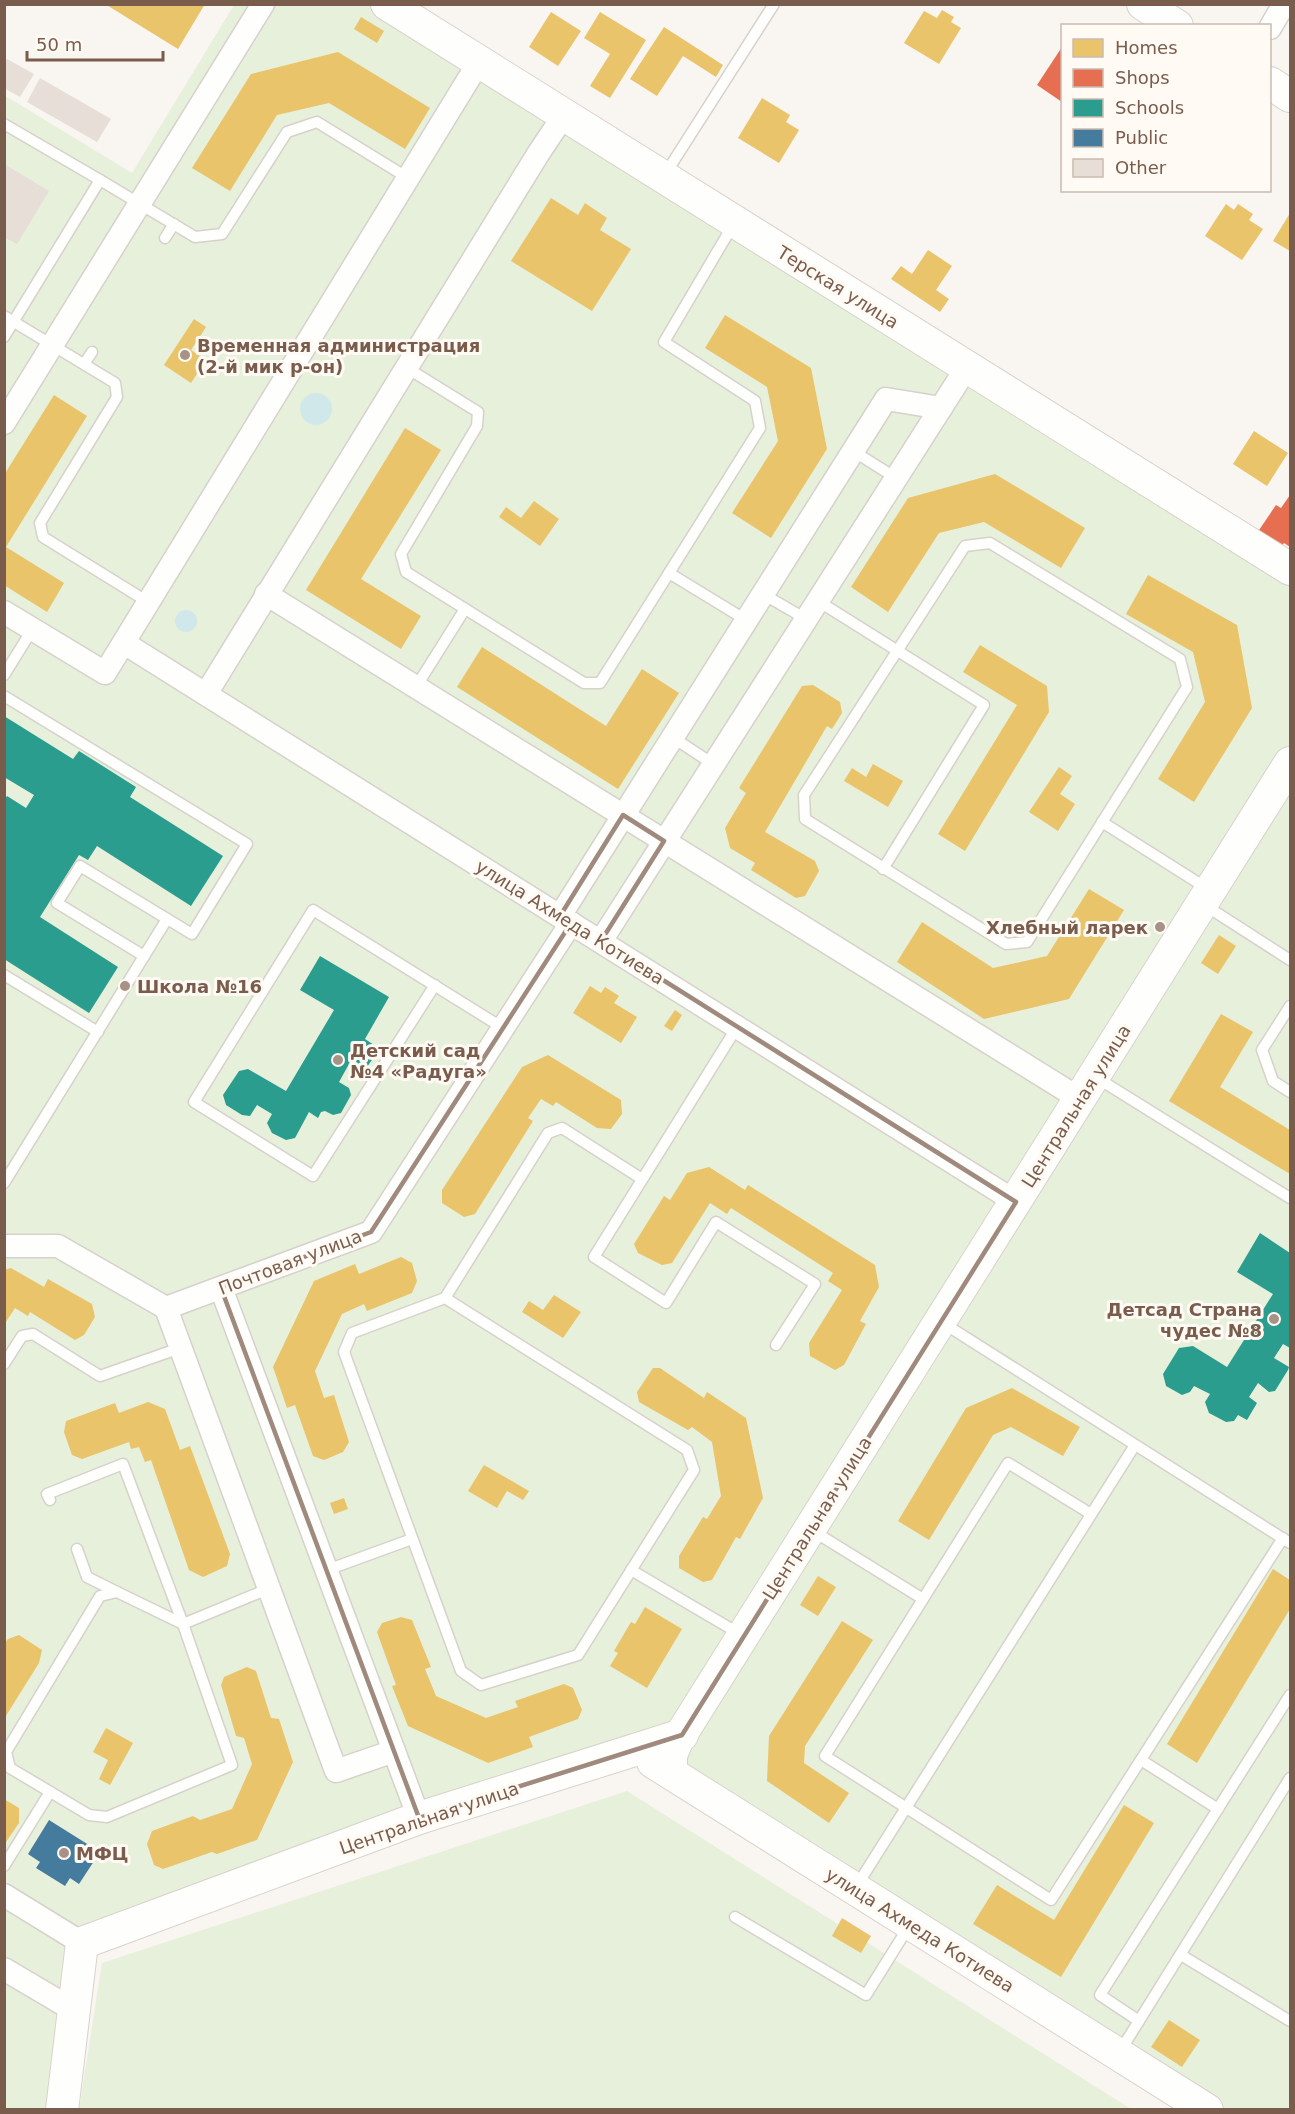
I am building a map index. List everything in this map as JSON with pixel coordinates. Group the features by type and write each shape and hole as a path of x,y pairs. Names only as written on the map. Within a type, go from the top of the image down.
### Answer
{"street":[{"path":"4,423 263,4"},
{"name":"Терская улица","path":"387,4 1289,566"},
{"path":"1143,4 1174,24"},
{"path":"1271,25 1284,4"},
{"path":"4,612 105,673 479,62"},
{"path":"1271,84 1290,96"},
{"path":"206,694 564,115"},
{"path":"601,942 967,367"},
{"name":"Почтовая улица","path":"166,1308 371,1232 503,1028 566,920 623,815 886,399 941,408"},
{"path":"266,594 664,841 1088,1087"},
{"name":"улица Ахмеда Котиева","path":"123,643 1016,1202"},
{"name":"Центральная улица","path":"82,1943 419,1818 681,1735 1290,763"},
{"path":"4,1246 58,1246 166,1308 336,1771 394,1750"},
{"path":"221,1288 419,1818"},
{"path":"671,1773 672,1752 681,1735"},
{"name":"улица Ахмеда Котиева","path":"634,1750 1207,2109"},
{"path":"4,1895 82,1943 62,2109"},
{"path":"4,1969 75,2011"}],"lane":[{"path":"663,177 774,4"},
{"path":"4,124 195,237 222,234 287,132 317,122 408,178"},
{"path":"4,338 9,319 100,180"},
{"path":"407,368 478,412 477,426 401,554 406,572 584,684 600,683 760,428 755,401 664,342 735,222"},
{"path":"165,238 174,224"},
{"path":"9,319 115,383 117,397 40,523 43,537 148,602"},
{"path":"84,364 92,352"},
{"path":"853,451 896,478"},
{"path":"990,543 1180,659 1187,687 1027,942 1006,944 806,819 804,795 897,651 964,546 990,543"},
{"path":"669,573 746,620"},
{"path":"763,594 812,610 897,651 984,705 883,869"},
{"path":"416,687 465,609"},
{"path":"4,675 32,630"},
{"path":"4,696 247,844 192,934 80,866 57,903 144,956"},
{"path":"672,737 713,764"},
{"path":"1102,822 1290,960"},
{"path":"435,985 314,1176 194,1102 313,910 435,985 503,1028"},
{"path":"4,1183 167,919"},
{"path":"4,975 98,1032"},
{"path":"1290,1006 1262,1050 1273,1081 1290,1092"},
{"path":"737,1027 594,1257 666,1303 716,1222 815,1284 776,1345"},
{"path":"1088,1087 1290,1198"},
{"path":"444,1298 687,1450 694,1470 578,1655 481,1685 460,1671 344,1352 352,1333 444,1298 548,1133 562,1128 642,1179"},
{"path":"940,1322 1287,1540 1051,1900 825,1756 1008,1462 1091,1514"},
{"path":"4,1364 22,1336 33,1334 100,1376 180,1347"},
{"path":"855,1890 1135,1445"},
{"path":"50,1500 48,1494 123,1464 183,1624 232,1765 107,1817 89,1815 10,1768 6,1752 100,1596 117,1592"},
{"path":"810,1529 923,1599"},
{"path":"327,1570 412,1539"},
{"path":"77,1549 87,1577 183,1624 268,1589"},
{"path":"631,1570 743,1636"},
{"path":"1139,2021 1100,1995 1290,1695"},
{"path":"1141,1760 1218,1809"},
{"path":"1119,2054 1290,1778"},
{"path":"4,1866 50,1792"},
{"path":"735,1917 866,1995 910,1925"},
{"path":"1181,1955 1290,2021"}],"highlighted area":[{"path":"623,815 664,841 601,941 1016,1202 682,1735 419,1818 221,1288 371,1232 571,923 560,916"}],"green space":[{"path":"234,5 387,5 1290,569 1290,2109 1207,2109 634,1750 83,1943 62,2109 5,2109 4,95 132,173"},
{"path":"627,1791 1131,2109 79,2110 102,1963"}],"water":[{"path":"316,393 327,398 332,409 327,420 316,425 305,420 300,409 305,398"},
{"path":"186,610 196,617 197,621 190,631 186,632 176,625 175,621 182,611"}],"building: Homes":[{"path":"105,4 205,4 178,49"},
{"path":"942,10 954,17 951,22 961,28 939,64 904,43 924,11 937,18"},
{"path":"551,12 581,31 558,66 529,47"},
{"path":"600,12 646,40 610,98 590,86 610,54 584,38"},
{"path":"361,17 384,31 377,43 354,29"},
{"path":"664,27 723,65 716,77 683,56 657,96 630,79"},
{"path":"338,52 430,108 405,149 329,103 277,115 230,191 192,168 251,74"},
{"path":"762,98 790,115 786,122 799,130 779,163 738,138"},
{"path":"551,198 578,215 585,203 607,218 600,230 631,249 592,311 511,261"},
{"path":"1226,204 1234,210 1238,204 1253,214 1249,220 1263,229 1242,260 1205,236"},
{"path":"1290,213 1290,251 1273,241"},
{"path":"928,250 952,266 936,290 949,299 940,312 891,279 901,266 912,274"},
{"path":"725,315 811,368 827,449 771,538 732,513 778,441 767,387 705,348"},
{"name":"Временная администрация (2-й мик р-он)","path":"194,319 206,327 191,350 206,360 191,383 164,365"},
{"path":"54,395 87,416 6,547 64,583 47,612 4,585 4,475"},
{"path":"405,428 441,450 361,579 421,616 401,649 306,590"},
{"path":"1254,431 1288,453 1267,486 1233,464"},
{"path":"995,474 1085,528 1061,568 984,522 939,533 888,612 851,587 908,498"},
{"path":"534,501 559,519 540,546 499,517 506,507 521,518"},
{"path":"1148,575 1237,625 1252,708 1194,802 1158,779 1205,702 1193,652 1126,614"},
{"path":"980,645 1047,686 1049,712 965,851 938,834 1017,705 963,672"},
{"path":"482,647 606,726 642,669 679,693 618,789 457,687"},
{"path":"813,685 840,702 842,713 832,729 827,726 765,832 815,861 819,871 805,896 796,898 751,870 755,863 730,848 725,828 746,793 739,788 802,686"},
{"path":"873,764 903,781 888,807 844,781 852,768 866,777"},
{"path":"1059,767 1072,776 1060,794 1075,804 1058,831 1029,812"},
{"path":"1089,889 1124,910 1069,999 984,1019 897,962 922,922 993,968 1047,956"},
{"path":"1219,935 1236,946 1218,974 1201,963"},
{"path":"590,986 601,993 605,987 619,996 614,1003 637,1017 621,1043 573,1013"},
{"path":"675,1010 682,1015 672,1031 664,1026"},
{"path":"1221,1014 1253,1032 1220,1087 1290,1130 1290,1174 1169,1101"},
{"path":"548,1055 621,1100 622,1114 611,1129 597,1128 556,1102 553,1106 541,1099 528,1118 533,1121 475,1214 464,1217 442,1203 442,1190 522,1067"},
{"path":"709,1167 745,1190 748,1185 875,1265 879,1287 860,1321 866,1324 844,1365 835,1370 810,1356 809,1343 842,1290 828,1281 833,1273 731,1208 727,1214 710,1203 672,1263 662,1265 638,1253 634,1244 664,1196 670,1200 687,1173"},
{"path":"401,1257 412,1263 417,1281 412,1293 367,1311 364,1304 342,1314 315,1371 324,1398 334,1395 349,1442 343,1452 324,1460 313,1456 295,1405 287,1408 273,1367 314,1281 355,1264 359,1274"},
{"path":"11,1268 44,1287 48,1279 92,1304 95,1317 84,1335 75,1340 30,1312 28,1316 15,1308 4,1325 4,1270"},
{"path":"554,1295 581,1312 563,1338 522,1312 529,1301 543,1310"},
{"path":"653,1368 660,1368 704,1398 707,1392 746,1418 763,1498 740,1539 736,1537 712,1580 703,1582 679,1568 679,1556 703,1517 707,1519 721,1496 712,1442 692,1427 688,1430 639,1402 637,1392"},
{"path":"1012,1388 1080,1427 1063,1456 1011,1427 993,1435 929,1540 898,1521 966,1408"},
{"path":"148,1402 165,1409 180,1450 190,1446 230,1554 227,1566 203,1577 189,1570 151,1460 145,1462 139,1447 131,1449 129,1442 82,1459 72,1455 64,1432 66,1421 115,1403 119,1413"},
{"path":"484,1465 529,1491 523,1500 507,1491 497,1508 468,1491"},
{"path":"344,1498 348,1509 334,1514 330,1503"},
{"path":"1273,1569 1290,1580 1290,1609 1197,1763 1167,1744"},
{"path":"818,1576 836,1587 818,1616 800,1605"},
{"path":"645,1607 682,1629 647,1688 610,1666 618,1653 614,1651 631,1622 635,1624"},
{"path":"401,1617 412,1620 431,1667 425,1669 436,1696 486,1718 518,1707 515,1701 564,1684 573,1688 582,1710 578,1719 529,1737 533,1747 488,1763 408,1726 392,1686 396,1685 377,1632 382,1623"},
{"path":"842,1621 873,1640 805,1746 804,1763 849,1793 829,1823 767,1781 769,1736"},
{"path":"19,1635 42,1650 39,1663 4,1719 4,1644 8,1639"},
{"path":"247,1667 256,1671 271,1718 279,1719 293,1762 257,1840 163,1869 154,1865 147,1844 152,1831 193,1816 200,1820 232,1809 252,1764 244,1738 236,1736 221,1685 224,1677"},
{"path":"106,1728 133,1743 110,1785 99,1779 108,1760 93,1752"},
{"path":"4,1799 19,1808 19,1823 4,1845"},
{"path":"1124,1805 1154,1823 1061,1977 973,1924 997,1885 1054,1920"},
{"path":"842,1918 871,1936 861,1953 832,1936"},
{"path":"1169,2020 1200,2040 1182,2067 1151,2047"}],"building: Shops":[{"path":"1061,49 1061,101 1037,85"},
{"path":"1290,495 1290,547 1284,543 1280,549 1257,533 1276,505 1281,508"},
{"name":"Хлебный ларек","path":"1159,922 1166,926 1161,933 1154,928"}],"building: Schools":[{"name":"Школа №16","path":"4,716 73,759 79,751 136,787 130,797 223,856 191,906 97,846 88,860 79,855 40,917 118,967 89,1013 4,959 4,800 7,796 26,808 34,795 4,777"},
{"path":"320,956 389,997 365,1039 374,1045 376,1054 367,1067 359,1069 349,1064 339,1082 349,1088 351,1095 341,1113 333,1115 325,1111 321,1112 318,1118 309,1112 295,1138 286,1140 272,1133 267,1123 272,1114 257,1105 250,1116 242,1115 226,1105 223,1095 239,1071 248,1069 286,1091 334,1010 300,990"},
{"name":"Детсад Страна чудес №8","path":"1260,1233 1290,1253 1290,1348 1283,1344 1274,1358 1289,1367 1275,1391 1269,1392 1258,1383 1249,1397 1257,1403 1247,1420 1238,1415 1234,1421 1226,1422 1209,1413 1205,1402 1210,1394 1194,1386 1190,1392 1182,1395 1166,1386 1163,1374 1179,1348 1193,1346 1227,1367 1273,1294 1237,1272"}],"building: Public":[{"name":"МФЦ","path":"49,1820 100,1852 79,1884 70,1878 65,1886 36,1868 40,1862 28,1854"}],"building: Other":[{"path":"7,59 34,74 20,97 4,88 4,64"},
{"path":"40,78 111,119 97,142 27,102"},
{"path":"4,164 49,191 17,244 4,237"}],"place":[{"name":"Временная администрация (2-й мик р-он)","path":"185,355"},
{"name":"Хлебный ларек","path":"1160,927"},
{"name":"Школа №16","path":"125,986"},
{"name":"Детский сад №4 «Радуга»","path":"338,1060"},
{"name":"Детсад Страна чудес №8","path":"1274,1319"},
{"name":"МФЦ","path":"64,1853"}]}
